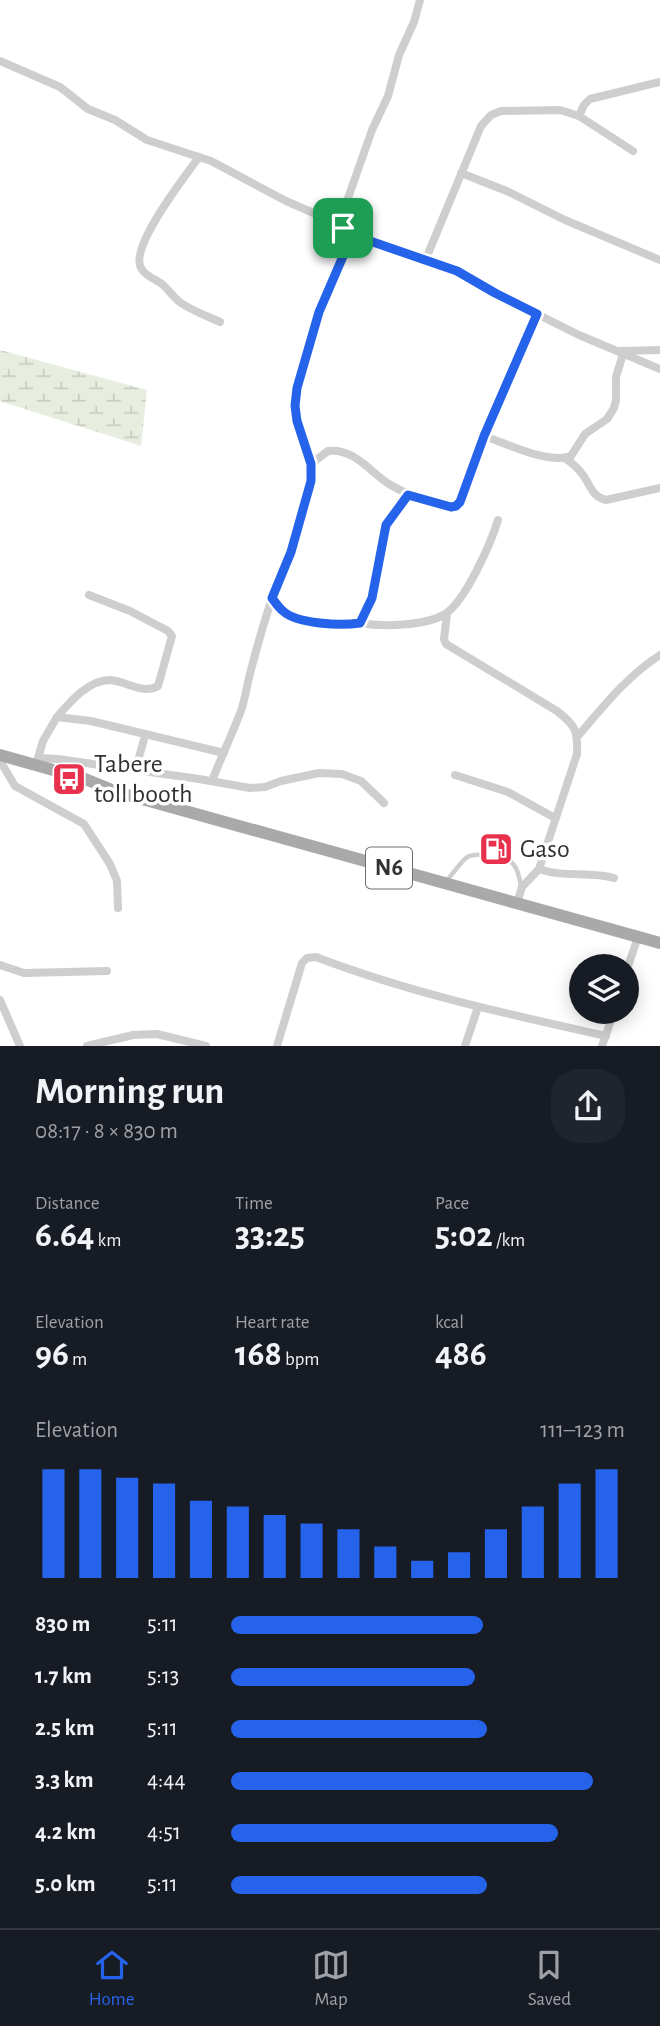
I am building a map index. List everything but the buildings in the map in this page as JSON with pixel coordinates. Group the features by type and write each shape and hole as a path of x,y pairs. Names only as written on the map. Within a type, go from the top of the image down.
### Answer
{"main road":[{"name":"N6","path":"1,760 36,762 117,792 660,943"},
{"name":"N6","path":"1,760 82,787 117,792"}],"street":[{"path":"344,254 339,226 372,130 388,96 398,55 414,22 420,0"},
{"path":"0,61 60,87 88,109 115,120 147,140 200,157 357,235 469,276 495,293 537,314 620,353 660,368"},
{"path":"579,116 590,99 660,82"},
{"path":"425,261 481,126 491,115 501,111 560,110 579,116 633,151"},
{"path":"200,157 149,233 140,252 139,262 144,273 164,286 182,303 220,322"},
{"path":"461,173 660,260"},
{"path":"212,781 242,707 272,598 291,552 303,512 311,481 311,464 297,421 297,388 319,312 344,254 357,235"},
{"path":"311,464 328,451 345,452 408,495 456,506 537,314"},
{"path":"620,353 660,350"},
{"path":"484,436 543,457 571,456 585,434 607,419 614,408 620,353"},
{"path":"565,458 582,472 598,498 606,500 660,488"},
{"path":"360,623 372,598 386,525 408,495"},
{"path":"498,520 491,545 466,589 447,614 444,639 446,644 557,711 572,722 578,737 577,754 539,869 522,887 517,903"},
{"path":"89,595 130,611 168,631 172,636 158,686 146,689 110,680 100,682 74,697 57,717 43,741 36,762 75,760 250,788 265,787 319,773 342,774 361,781 384,803"},
{"path":"272,598 284,613 339,626 360,623 420,623 447,614"},
{"path":"578,737 615,692 660,655"},
{"path":"57,717 91,721 224,753"},
{"path":"135,771 145,736"},
{"path":"1,760 15,786 84,824 110,864 117,881 118,908"},
{"path":"455,775 508,792 555,818"},
{"path":"539,869 562,874 596,874 614,878"},
{"path":"632,954 638,937"},
{"path":"277,1046 302,962 307,958 317,957 391,984 606,1036"},
{"path":"0,965 24,973 107,971"},
{"path":"0,1000 20,1046"},
{"path":"466,1046 478,1007"},
{"path":"602,1046 610,1024"},
{"path":"87,1046 145,1034 157,1034 181,1043 206,1046"}],"lane":[{"path":"445,884 466,858 473,854 509,861 516,867 522,887"}],"green space":[{"path":"0,350 147,390 141,446 0,401"}],"place":[{"name":"Tabere toll booth","path":"69,779"},
{"name":"Gaso","path":"496,849"}],"route":[{"path":"343,228 370,241 469,276 495,293 537,314 484,436 460,502 451,507 408,495 386,525 372,598 360,623 339,626 284,613 272,598 291,552 311,481 311,464 297,421 297,388 319,312 344,254 343,228"}]}
